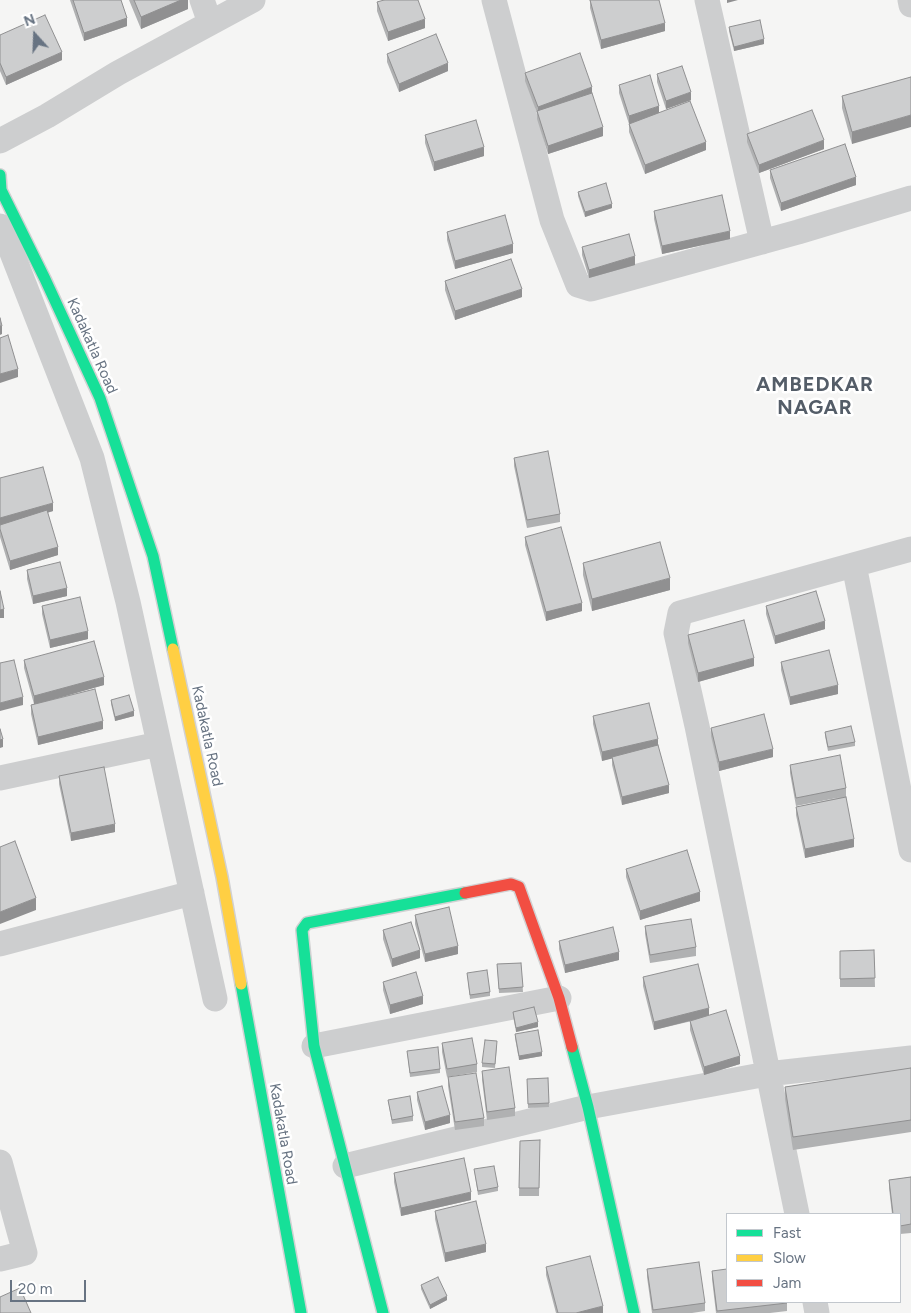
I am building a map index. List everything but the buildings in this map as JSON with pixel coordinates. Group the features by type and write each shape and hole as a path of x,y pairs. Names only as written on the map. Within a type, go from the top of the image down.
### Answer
{"street":[{"path":"202,0 210,23"},
{"path":"0,141 47,116 118,73 253,0"},
{"path":"494,0 552,220 578,285 591,289 762,242 911,198"},
{"path":"707,0 762,242"},
{"path":"910,0 911,5"},
{"name":"Kadakatla Road","path":"0,175 1,190 45,278 100,398 153,556 222,877 301,1313"},
{"path":"0,226 92,458 128,602 215,999"},
{"path":"797,1213 697,726 676,633 680,613 911,549"},
{"path":"854,565 911,850"},
{"path":"0,778 159,744"},
{"path":"383,1313 314,1046 302,930 307,923 511,884 519,887 559,998 588,1107 634,1313"},
{"path":"0,944 192,893"},
{"path":"314,1046 559,998"},
{"path":"345,1166 588,1107 767,1074 911,1058"},
{"path":"0,1162 25,1253 0,1259"}],"traffic: fast":[{"path":"0,175 1,190 100,398 153,556 173,649"},
{"path":"383,1313 314,1046 302,930 307,923 465,893"},
{"path":"241,984 301,1313"},
{"path":"572,1047 588,1107 634,1313"}],"traffic: slow":[{"path":"173,649 222,877 241,984"}],"traffic: jam":[{"path":"465,893 511,884 519,887 559,998 572,1047"}],"district":[{"name":"AMBEDKAR NAGAR","path":"815,396"}]}
